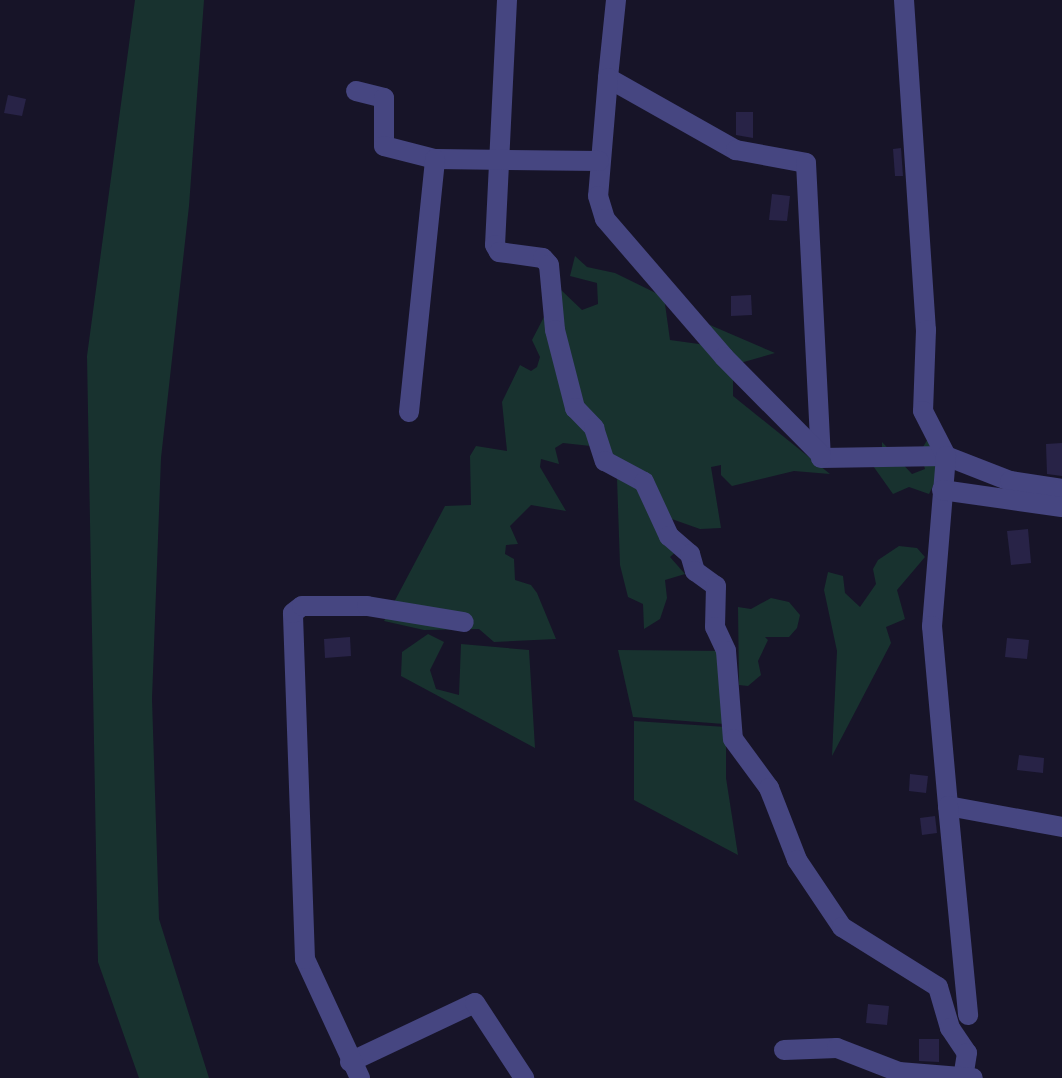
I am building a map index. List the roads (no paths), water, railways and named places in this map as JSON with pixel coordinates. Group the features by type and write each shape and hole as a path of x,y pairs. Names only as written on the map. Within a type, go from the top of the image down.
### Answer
{"street":[{"path":"507,0 496,159 495,245 499,252 543,258 549,265 555,330 575,408 594,428 605,461 644,482 669,536 693,558 695,571 716,586 715,627 726,651 733,739 769,788 797,860 842,927 938,987 950,1028 967,1053 968,1077 899,1072 837,1048 784,1050"},
{"path":"616,0 598,196 605,219 724,357 821,455 833,460 946,456 1010,481 1062,489"},
{"path":"904,0 926,330 923,411 946,456 932,626 968,1015"},
{"path":"608,78 736,150 806,163 821,455"},
{"path":"356,91 384,98 384,146 435,159 599,161"},
{"path":"409,412 435,159"},
{"path":"942,490 1062,507"},
{"path":"464,622 367,606 302,606 293,613 305,959 355,1070 475,1003 524,1078"},
{"path":"948,806 1062,827"}]}
